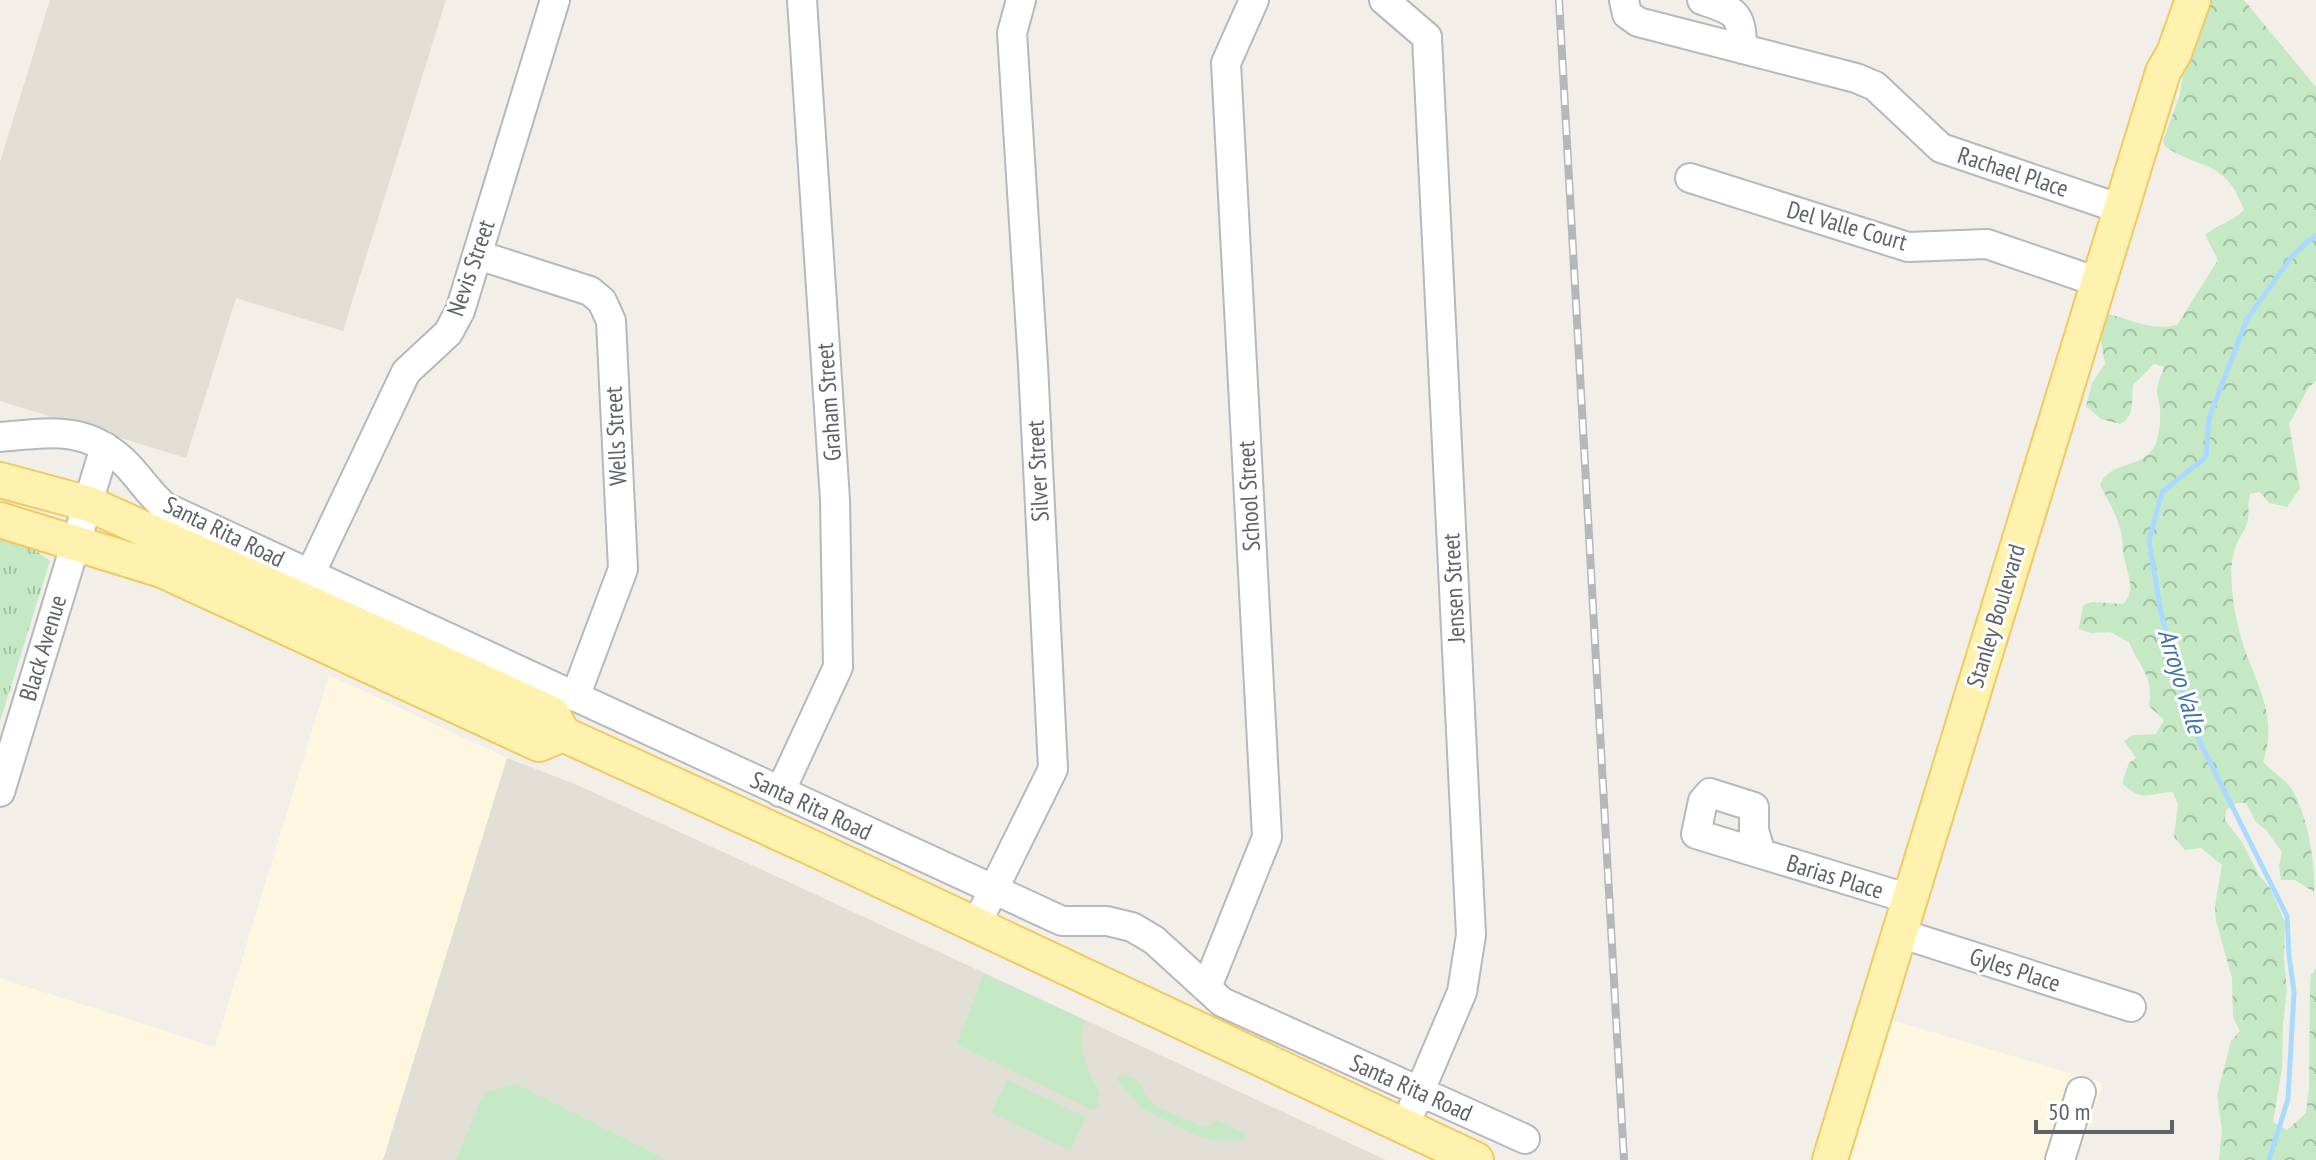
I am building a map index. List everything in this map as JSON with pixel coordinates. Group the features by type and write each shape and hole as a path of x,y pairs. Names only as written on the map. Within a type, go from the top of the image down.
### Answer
{"main road":[{"name":"Stanley Boulevard","path":"2163,72 2161,50 2170,0"},
{"name":"Stanley Boulevard","path":"1830,1160 2163,72 2174,53 2193,0"},
{"name":"Santa Rita Road","path":"0,480 89,504 305,586 446,665 552,714 563,734 1476,1160"},
{"path":"0,520 162,570 539,744 563,734"},
{"path":"432,696 446,665"}],"street":[{"name":"Nevis Street","path":"305,586 406,372 448,333 460,311 555,0"},
{"name":"Graham Street","path":"780,792 838,667 835,500 802,0"},
{"name":"Silver Street","path":"976,925 1053,769 1033,365 1012,33 1021,0"},
{"name":"School Street","path":"1207,987 1267,837 1226,63 1254,0"},
{"name":"Jensen Street","path":"1384,0 1427,37 1471,935 1462,992 1404,1126"},
{"name":"Rachael Place","path":"1624,0 1627,14 1638,22 1856,78 1875,86 1941,148 2121,209"},
{"path":"1702,0 1731,9 1739,18 1742,49"},
{"name":"Del Valle Court","path":"1690,178 1908,247 1987,244 2098,282"},
{"name":"Wells Street","path":"478,255 590,291 602,301 611,321 623,569 575,697"},
{"path":"0,437 61,431 105,447"},
{"name":"Santa Rita Road","path":"105,447 138,476 150,495 165,507 305,586 575,697 1062,921 1107,921 1132,927 1154,940 1222,1002 1525,1139"},
{"name":"Black Avenue","path":"0,792 105,447"},
{"name":"Barias Place","path":"1761,854 1910,899"},
{"name":"Gyles Place","path":"1899,933 2131,1007"},
{"path":"2060,1160 2081,1092"}],"shaded area":[{"path":"50,0 446,0 343,331 236,298 186,458 0,401 0,162"},
{"path":"329,675 507,758 383,1160 0,1160 0,978 215,1047"},
{"path":"507,758 575,784 1386,1160 383,1160"},
{"path":"1885,1018 2103,1083 2077,1160 1843,1160"}],"green space":[{"path":"2209,0 2244,0 2316,87 2316,381 2308,388 2289,424 2300,488 2287,507 2269,503 2260,492 2250,494 2248,521 2233,555 2231,575 2238,626 2266,709 2268,743 2263,762 2285,781 2297,798 2312,853 2314,892 2295,880 2281,880 2279,866 2282,852 2256,822 2246,803 2237,803 2226,810 2225,820 2270,888 2285,922 2287,990 2282,1068 2273,1122 2287,1130 2306,1113 2310,989 2311,975 2316,968 2316,1160 2219,1160 2222,1130 2217,1095 2231,1041 2240,1031 2233,1017 2232,978 2216,921 2215,906 2222,865 2201,848 2185,850 2174,837 2178,804 2173,792 2140,795 2122,783 2129,763 2136,758 2124,741 2133,735 2156,734 2164,720 2149,706 2148,680 2129,642 2110,632 2091,633 2079,629 2083,605 2092,602 2123,604 2129,593 2130,582 2121,532 2100,485 2109,473 2138,461 2154,448 2160,420 2157,388 2164,367 2154,364 2133,385 2132,408 2125,420 2120,424 2101,419 2086,406 2092,383 2105,364 2097,319 2108,314 2150,326 2177,325 2218,260 2205,235 2244,210 2236,193 2220,173 2178,154 2165,146 2163,141 2180,94 2189,39"},
{"path":"0,533 17,536 50,561 0,722"},
{"path":"984,974 1085,1020 1082,1049 1100,1095 1096,1100 1100,1104 1092,1110 957,1044"},
{"path":"1117,1075 1136,1080 1151,1102 1168,1112 1205,1128 1217,1120 1247,1135 1243,1140 1214,1140 1197,1136 1143,1109 1118,1081"},
{"path":"1007,1080 1086,1117 1070,1150 991,1113"},
{"path":"516,1084 667,1160 456,1160 484,1093"}],"waterway":[{"name":"Arroyo Valle","path":"2269,1160 2288,1099 2294,992 2287,916 2191,724 2161,613 2149,541 2162,492 2206,457 2209,418 2247,319 2293,255 2316,235"}],"railway":[{"path":"1559,0 1624,1160"}]}
